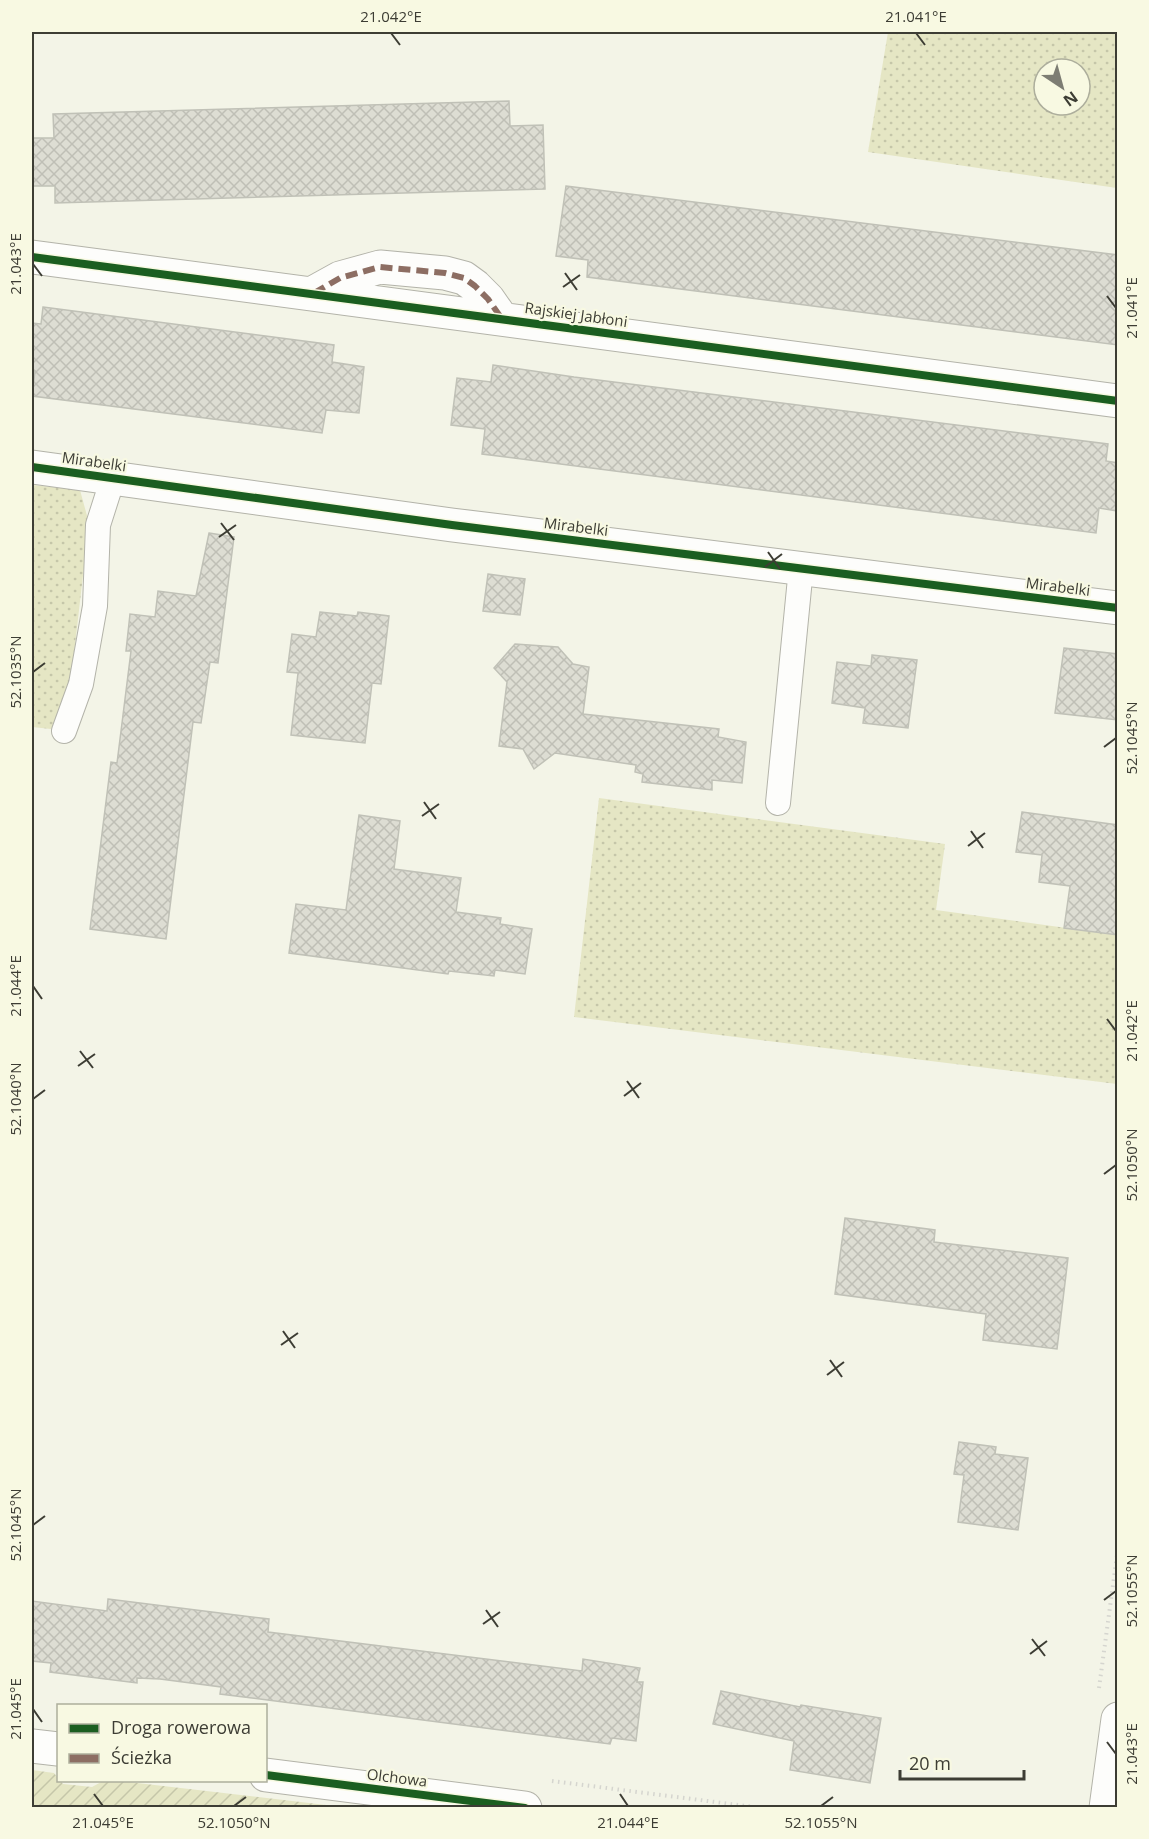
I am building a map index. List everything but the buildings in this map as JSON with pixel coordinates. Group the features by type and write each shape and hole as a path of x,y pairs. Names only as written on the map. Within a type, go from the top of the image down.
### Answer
{"street":[{"name":"Rajskiej Jabłoni","path":"32,257 311,294 340,278 380,267 445,273 464,278 475,286 488,299 502,319 1118,401"},
{"name":"Mirabelki","path":"32,467 440,523 1118,608"},
{"path":"1106,1808 1118,1719"},
{"path":"32,1746 57,1749"},
{"name":"Olchowa","path":"267,1775 525,1808"}],"lane":[{"path":"64,731 81,684 95,606 98,525 113,478"},
{"path":"778,803 801,568"}],"path":[{"path":"1099,1689 1118,1548"}],"green space":[{"path":"888,32 1117,32 1117,188 868,152"},
{"path":"32,485 80,490 89,523 69,697 51,729 32,727"},
{"path":"599,798 945,844 936,910 1117,935 1117,1084 574,1017"},
{"path":"32,1770 54,1773 57,1782 63,1784 92,1787 101,1782 129,1782 343,1807 32,1807"}],"marked path":[{"path":"314,293 340,278 380,267 445,273 464,278 475,286 488,299 502,319"}],"cycle path":[{"path":"32,257 1118,401"},
{"path":"32,467 452,525 1118,608"},
{"path":"267,1775 525,1808"}]}
